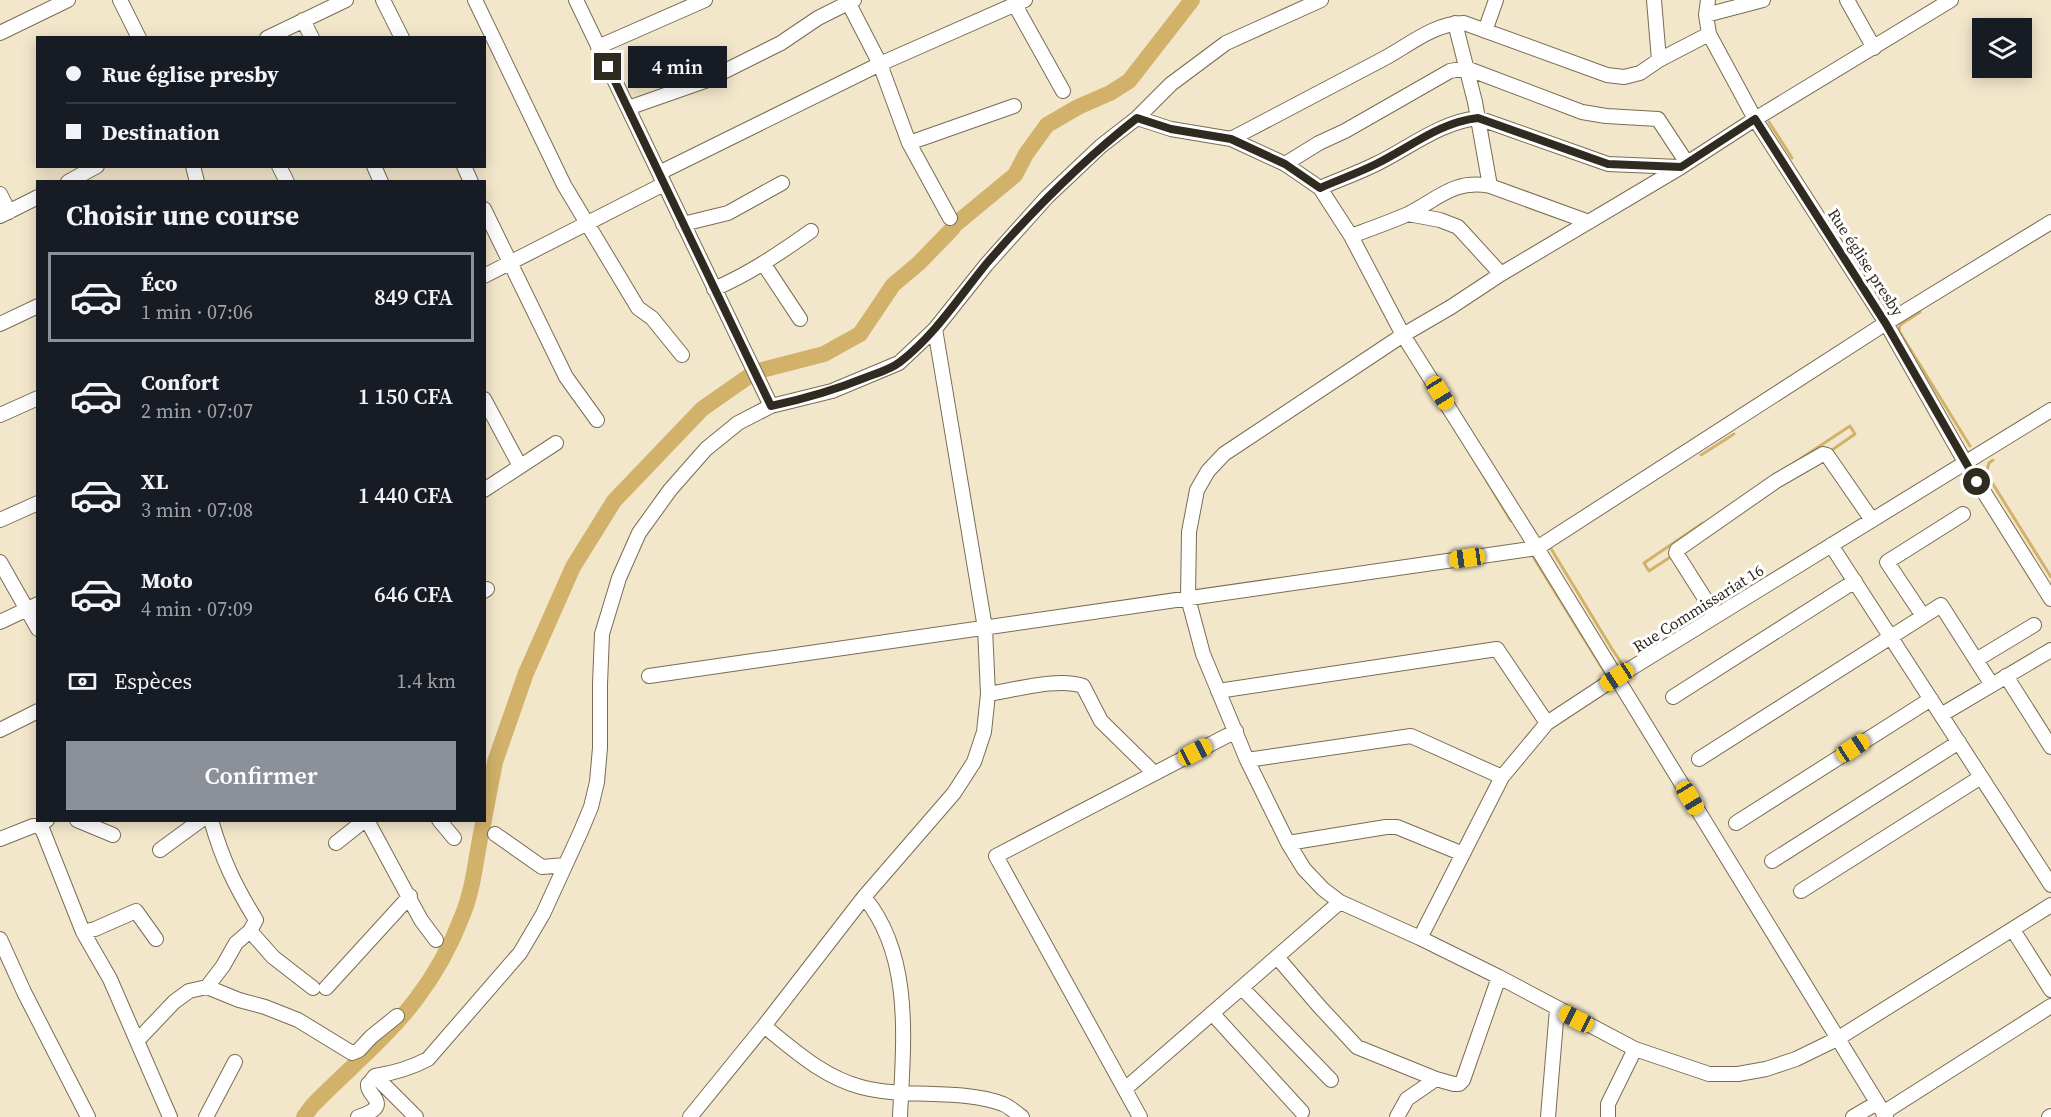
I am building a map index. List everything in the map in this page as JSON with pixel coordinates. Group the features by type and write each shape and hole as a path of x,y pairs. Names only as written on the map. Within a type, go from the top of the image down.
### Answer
{"street":[{"path":"0,33 68,0"},
{"path":"120,0 138,36"},
{"path":"271,36 346,0"},
{"path":"384,0 401,36"},
{"path":"475,0 564,185 638,308 652,318 682,355"},
{"path":"576,0 771,406"},
{"path":"598,47 705,0"},
{"path":"358,1117 378,1104 368,1087 375,1076 416,1066 428,1059 520,953 543,914 584,823 597,782 600,748 602,634 619,578 639,533 670,490 706,449 738,423 771,406 832,391 899,363 935,329 986,265 1047,197 1101,146 1137,118 1171,84 1226,43 1321,0"},
{"path":"1485,31 1496,0"},
{"path":"1654,0 1659,60"},
{"name":"Rue église presby","path":"1708,0 1709,34 1755,119 1886,324 1965,462 2051,599"},
{"path":"1707,15 1764,0"},
{"path":"1847,0 1874,48"},
{"path":"1952,0 1403,335 1224,454 1208,471 1197,490 1189,532 1188,598 1203,654 1247,760 1288,843 1304,869 1323,889 1340,902 1499,977 1635,1049 1709,1074 1738,1074 1766,1069 1796,1059 1837,1039 2051,905"},
{"path":"628,108 705,81 781,43 818,18 850,1 880,64 909,143 950,218"},
{"path":"486,275 587,222 662,178 880,64 1020,2 1063,91"},
{"path":"303,20 311,36"},
{"path":"1231,139 1439,28 1455,23 1464,23 1607,75 1624,77 1640,74 1659,60 1709,34"},
{"path":"1455,23 1478,118 1490,186"},
{"path":"1285,164 1318,143 1345,131 1450,71 1466,68 1582,112 1658,119 1684,165"},
{"path":"909,143 1014,106"},
{"path":"1137,118 1171,129 1231,139 1285,164 1320,188 1351,236 1403,335 1617,677 1882,1111"},
{"path":"1320,188 1375,165 1448,125 1461,120 1478,118 1608,164 1684,165"},
{"path":"72,180 93,168"},
{"path":"683,224 728,213 782,183"},
{"path":"1351,236 1408,214 1461,185 1475,183 1490,186 1589,222"},
{"path":"0,194 4,214 36,198"},
{"path":"486,213 566,378 597,420"},
{"path":"1408,214 1440,220 1458,227 1501,274"},
{"path":"649,676 1537,548 1886,324 2051,222"},
{"path":"714,289 763,263 811,231"},
{"path":"763,263 800,319"},
{"path":"0,324 36,307"},
{"path":"690,1117 864,897 954,793 974,762 984,732 988,694 985,628 935,329"},
{"path":"0,415 36,399"},
{"path":"486,403 520,466"},
{"name":"Rue Commissariat 16","path":"1420,938 1502,777 1547,723 1617,677 2051,410"},
{"path":"486,489 556,443"},
{"path":"1716,616 1676,553 1677,550 1785,476 1821,454 1827,455 1872,520"},
{"path":"0,520 36,504"},
{"path":"1923,616 1887,562 1963,514"},
{"path":"1832,545 2051,885"},
{"path":"0,562 33,607 0,622"},
{"path":"1673,697 1855,581"},
{"path":"1700,759 1941,605 1992,685"},
{"path":"1976,660 2034,625"},
{"path":"1218,691 1497,649 1547,723"},
{"path":"1941,715 2051,650"},
{"path":"2006,676 2051,747"},
{"path":"988,694 1047,685 1075,683 1083,686 1101,721 1154,773"},
{"path":"1736,823 1931,699"},
{"path":"0,730 36,712"},
{"path":"1140,1117 996,855 1236,731"},
{"path":"1247,760 1411,735 1502,777"},
{"path":"1773,861 1959,742"},
{"path":"1801,891 1981,777"},
{"path":"81,822 113,835"},
{"path":"160,850 198,822"},
{"path":"207,987 223,966 236,943 250,931 256,920 237,889 220,854 212,822"},
{"path":"336,843 363,822"},
{"path":"367,822 422,920 436,940"},
{"path":"441,822 454,838"},
{"path":"0,839 43,823 43,831 83,932 110,979 170,1117"},
{"path":"1288,843 1397,827 1463,854"},
{"path":"495,834 542,867 565,865"},
{"path":"250,931 273,957 319,988 410,896"},
{"path":"864,897 872,907 889,942 898,968 903,1017 900,1117"},
{"path":"1125,1089 1340,902"},
{"path":"83,932 110,923 136,910 156,939"},
{"path":"2013,930 2051,990"},
{"path":"0,939 24,992 88,1117"},
{"path":"1277,957 1358,1047 1436,1079 1454,1084 1462,1080 1499,977"},
{"path":"137,1041 174,1002 189,991 207,987 298,1020 352,1053 359,1050 397,1016"},
{"path":"1242,988 1331,1080"},
{"path":"1853,1117 1882,1111 2051,1006"},
{"path":"1548,1117 1557,1009"},
{"path":"1212,1013 1302,1112"},
{"path":"764,1026 816,1067 834,1077 861,1087 901,1093 980,1097 1005,1104 1022,1117"},
{"path":"1608,1117 1608,1104 1635,1049"},
{"path":"206,1117 235,1062"},
{"path":"375,1076 416,1117"},
{"path":"1396,1117 1407,1099 1436,1079"}],"waterway":[{"path":"957,223 1015,175 1026,154 1047,125 1129,81 1192,0"},
{"path":"1769,122 1792,158"},
{"path":"758,371 824,354 860,334 893,285 919,263 953,228"},
{"path":"1920,312 1900,325 1899,331 1970,446"},
{"path":"486,809 495,762 526,673 573,567 614,501 702,409 752,374"},
{"path":"1794,463 1850,426 1855,434 1832,450 1833,453"},
{"path":"1701,455 1734,434"},
{"path":"1470,453 1511,521"},
{"path":"1993,460 1989,463 1986,473 2051,577"},
{"path":"1673,558 1672,556 1649,571 1644,563 1703,523"},
{"path":"1550,547 1625,668"},
{"path":"1532,555 1607,676"},
{"path":"304,1117 312,1106 393,1027 417,998 437,968 454,936 467,903 484,822"}],"route":[{"path":"608,67 771,406 832,391 899,363 935,329 986,265 1047,197 1101,146 1137,118 1171,129 1231,139 1285,164 1320,188 1375,165 1461,120 1478,118 1608,164 1681,167 1755,119 1886,324 1977,482"}]}
